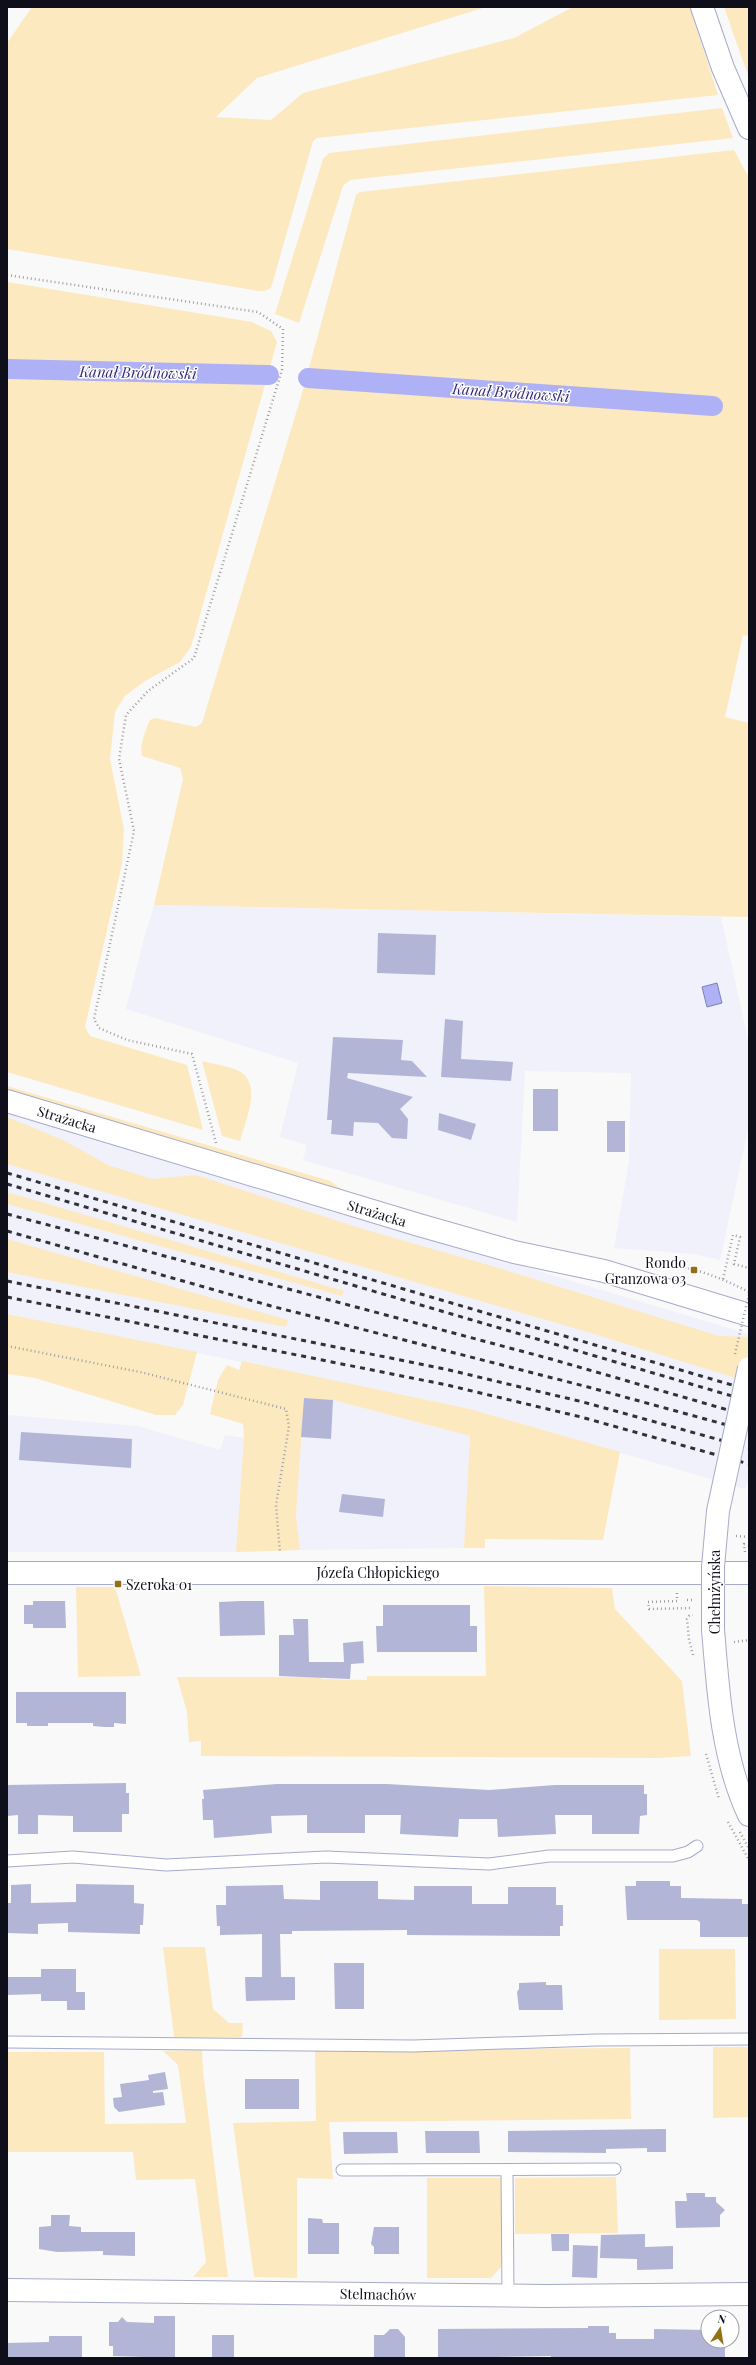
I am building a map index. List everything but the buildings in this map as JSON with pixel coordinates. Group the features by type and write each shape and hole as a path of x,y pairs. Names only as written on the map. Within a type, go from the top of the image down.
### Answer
{"street":[{"path":"702,7 723,68 749,128"},
{"name":"Strażacka","path":"7,1101 419,1225 514,1252 604,1271 749,1315"},
{"name":"Chełmżyńska","path":"749,1368 718,1511 713,1567 713,1629 725,1735 734,1774 749,1815"},
{"name":"Józefa Chłopickiego","path":"7,1574 282,1572 749,1573"},
{"name":"Stelmachów","path":"7,2290 508,2296 749,2294"}],"lane":[{"path":"7,1861 73,1857 166,1865 326,1857 489,1864 549,1856 673,1856 688,1852 697,1846"},
{"path":"7,2042 413,2046 596,2040 749,2039"},
{"path":"342,2170 616,2169"},
{"path":"507,2170 508,2296"}],"path":[{"path":"7,275 258,312 283,329 282,370 194,658 148,691 126,715 119,759 134,831 94,1019 99,1028 127,1040 192,1054 216,1143"},
{"path":"723,1279 733,1235 740,1236 734,1264 749,1268"},
{"path":"7,1346 140,1372 286,1409 289,1426 276,1505 282,1572"},
{"path":"742,1536 749,1537"},
{"path":"746,1552 743,1552 744,1544 749,1545"},
{"path":"677,1597 677,1601 648,1602 649,1609 692,1608"},
{"path":"733,1642 749,1640"}],"shaded area":[{"path":"32,7 486,7 257,78 216,117 271,120 303,93 514,38 573,7 690,7 718,95 317,138 313,141 271,288 264,291 259,291 7,249 7,43"},
{"path":"724,7 749,7 749,78"},
{"path":"722,108 733,138 350,180 343,186 299,323 275,314 323,159 329,153"},
{"path":"734,150 749,178 749,636 743,635 725,717 749,723 749,917 154,905 183,779 180,768 142,756 141,747 143,738 150,720 155,718 196,727 202,723 303,390 356,195 360,192"},
{"path":"7,282 252,322 271,331 277,342 191,647 180,662 145,681 125,696 115,712 110,759 124,829 122,864 85,1027 90,1036 187,1065 203,1130 7,1072"},
{"path":"154,905 721,917 749,1044 749,1125 720,1260 695,1254 614,1248 629,1161 631,1073 525,1071 517,1222 303,1160 307,1145 280,1137 298,1063 126,1009"},
{"path":"202,1061 237,1070 247,1078 251,1095 250,1105 240,1141 222,1136"},
{"path":"7,1086 330,1181 345,1191 7,1089"},
{"path":"7,1112 749,1334 749,1478 745,1489 470,1409 7,1314"},
{"path":"7,1117 65,1141 108,1165 152,1179 196,1175 366,1230 492,1266 719,1336 749,1337 749,1382 581,1330 7,1164"},
{"path":"7,1192 344,1291 342,1296 7,1204"},
{"path":"7,1239 288,1320 286,1327 7,1272"},
{"path":"7,1314 197,1352 183,1405 175,1415 156,1415 35,1378 7,1374"},
{"path":"242,1361 470,1409 620,1452 603,1540 485,1539 485,1548 464,1548 470,1436 333,1400 304,1398 296,1516 300,1550 236,1552 244,1438 243,1424 210,1414 218,1380 227,1365 239,1370"},
{"path":"304,1398 333,1400 470,1436 464,1548 300,1550 296,1516"},
{"path":"7,1415 138,1426 220,1450 225,1435 244,1438 236,1552 7,1552"},
{"path":"484,1586 612,1588 615,1609 682,1681 691,1756 658,1758 201,1756 201,1741 189,1742 187,1712 177,1677 321,1677 321,1679 367,1680 367,1676 486,1676"},
{"path":"76,1587 115,1587 141,1676 78,1677"},
{"path":"163,1947 205,1947 213,2009 229,2023 243,2023 242,2037 174,2037"},
{"path":"659,1949 735,1949 736,2019 659,2020"},
{"path":"713,2047 749,2047 749,2117 713,2118"},
{"path":"630,2048 631,2119 329,2122 333,2179 297,2178 297,2278 254,2277 233,2123 316,2121 315,2050"},
{"path":"202,2050 203,2071 228,2277 193,2277 206,2262 195,2179 136,2180 133,2152 7,2152 7,2052 104,2052 105,2124 186,2123 178,2065 163,2051"},
{"path":"616,2177 618,2233 515,2234 515,2178"},
{"path":"427,2178 501,2178 501,2267 491,2278 427,2278"}],"water":[{"path":"717,983 722,1003 707,1007 702,987"}],"waterway":[{"name":"Kanał Bródnowski","path":"7,369 269,375"},
{"name":"Kanał Bródnowski","path":"308,378 713,406"}],"railway":[{"path":"7,1173 749,1390"},
{"path":"7,1184 749,1401"},
{"path":"7,1214 551,1359 749,1416"},
{"path":"7,1231 271,1306 588,1387 749,1431"},
{"path":"7,1281 445,1369 583,1402 749,1448"},
{"path":"7,1297 447,1385 581,1417 749,1464"}],"place":[{"name":"Rondo Granzowa 03","path":"694,1270"},
{"name":"Szeroka 01","path":"118,1584"}]}
